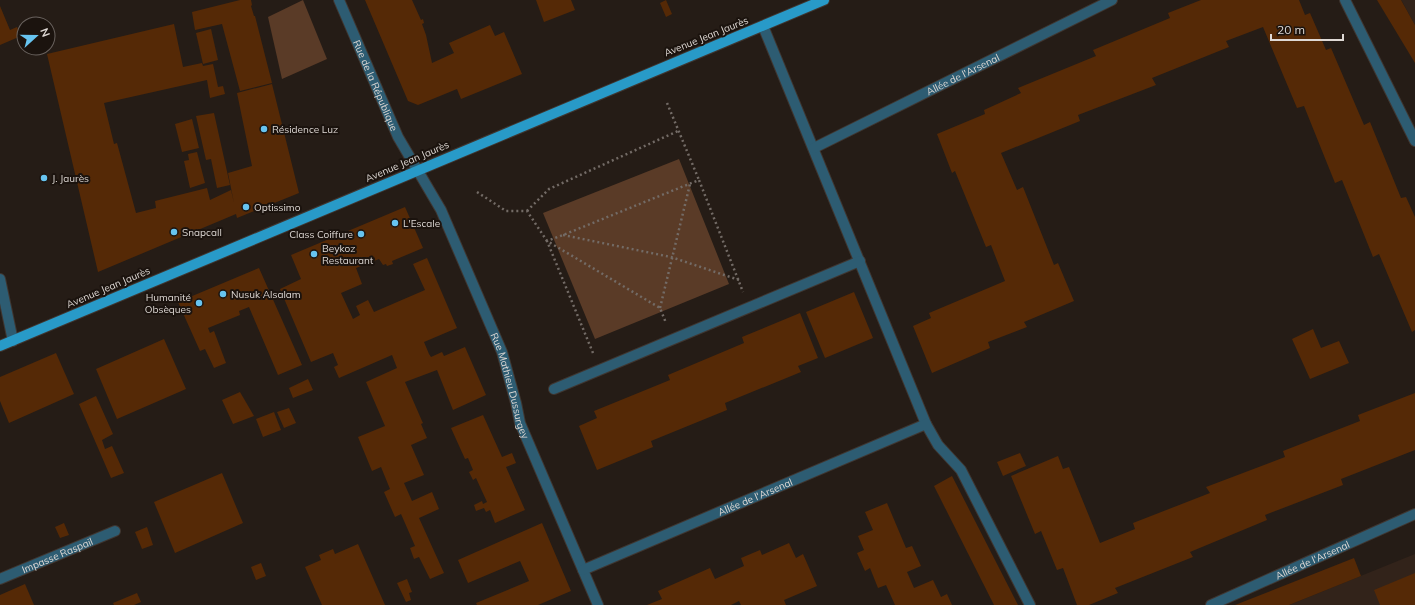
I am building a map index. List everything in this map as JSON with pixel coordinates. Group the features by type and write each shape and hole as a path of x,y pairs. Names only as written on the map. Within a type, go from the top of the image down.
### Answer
{"main road":[{"name":"Avenue Jean Jaurès","path":"0,346 763,26 811,3 824,0"}],"street":[{"name":"Rue de la République","path":"339,0 398,137 417,170"},
{"name":"Allée de l'Arsenal","path":"814,148 1112,0"},
{"path":"1345,0 1415,141"},
{"path":"763,26 926,424 938,445 961,470 1030,605"},
{"name":"Rue Mathieu Dussurgey","path":"417,170 441,210 502,352 520,423 598,605"},
{"path":"554,389 672,338 860,261"},
{"path":"0,279 13,340"},
{"name":"Allée de l'Arsenal","path":"583,570 926,424"},
{"name":"Allée de l'Arsenal","path":"1211,605 1415,514"},
{"name":"Impasse Raspail","path":"0,578 115,531"}],"path":[{"path":"667,103 749,306"},
{"path":"477,192 506,211 527,211 549,189 678,131"},
{"path":"547,241 698,180"},
{"path":"672,338 660,308 671,257 690,184"},
{"path":"527,211 547,241 596,359"},
{"path":"563,235 671,257 739,280"},
{"path":"547,241 660,308"}],"shaded area":[{"path":"303,0 327,59 282,79 268,17"},
{"path":"1401,0 1415,0 1415,25 1403,3"},
{"path":"679,159 729,284 595,339 543,213"},
{"path":"1415,554 1415,605 1289,605"}],"building":[{"path":"240,0 251,0 251,6 255,16 272,83 240,91 222,24 195,30 192,12"},
{"path":"365,0 412,0 421,20 423,19 424,23 422,24 432,63 454,53 449,43 490,25 495,36 504,32 522,74 461,99 457,89 418,105 408,101"},
{"path":"536,0 571,0 575,10 544,22"},
{"path":"666,0 672,14 666,17 660,3"},
{"path":"1201,0 1299,0 1305,15 1310,13 1326,50 1331,48 1364,125 1370,122 1401,198 1406,197 1415,217 1415,330 1412,332 1379,254 1373,257 1342,180 1335,183 1304,106 1297,108 1263,27 1226,41 1229,47 1152,78 1156,85 1078,115 1080,121 1001,153 1017,190 1023,187 1054,265 1058,263 1074,301 1024,322 1027,327 988,342 990,348 932,373 913,326 931,318 929,313 1005,281 991,245 986,247 955,171 952,173 937,134 985,114 984,110 1021,93 1018,88 1096,56 1093,50 1170,18 1168,13"},
{"path":"1377,0 1401,0 1415,25 1415,63"},
{"path":"0,6 10,30 16,27 16,38 0,45"},
{"path":"174,24 183,67 202,63 203,66 213,64 218,87 223,86 225,94 210,98 207,80 104,103 114,144 117,143 136,213 156,208 155,201 207,188 210,200 231,190 234,203 228,173 252,166 237,93 272,84 299,193 237,218 236,214 98,272 47,56 56,56 56,52"},
{"path":"211,29 218,60 203,64 196,33"},
{"path":"214,113 230,185 217,188 211,159 206,160 196,116"},
{"path":"192,119 199,148 182,152 175,124"},
{"path":"197,152 205,183 190,188 184,161 189,160 188,154"},
{"path":"405,207 423,248 392,261 393,264 387,266 386,264 383,265 379,259 356,268 362,284 341,293 353,319 360,315 356,306 368,300 374,312 425,290 413,264 427,258 457,328 424,342 429,354 431,357 442,352 444,356 465,347 486,395 453,410 437,370 405,382 423,423 421,424 427,438 411,445 424,475 404,483 412,501 432,492 439,509 419,518 444,573 430,579 419,557 414,559 410,548 415,546 401,514 395,517 384,492 390,489 381,467 372,471 358,437 385,426 366,382 397,368 392,355 339,378 334,367 338,365 333,353 311,362 280,289 301,279 291,255"},
{"path":"259,268 302,365 278,375 249,307 239,311 240,315 208,328 210,333 214,331 226,363 214,368 205,349 200,351 178,302"},
{"path":"854,292 873,338 825,358 806,312"},
{"path":"800,313 818,358 798,366 801,372 725,403 727,410 651,441 653,447 597,470 579,426 597,418 594,411 670,380 668,375 744,343 742,337"},
{"path":"1313,329 1321,348 1339,341 1349,363 1310,379 1292,339"},
{"path":"164,339 186,389 117,419 96,369"},
{"path":"56,353 74,394 9,423 0,401 0,377"},
{"path":"308,379 313,390 293,398 289,388"},
{"path":"240,392 254,416 233,424 222,400"},
{"path":"1415,393 1415,450 1341,479 1343,485 1265,515 1267,520 1190,552 1193,557 1115,588 1118,593 1089,605 1077,605 1063,568 1057,570 1041,531 1035,534 1011,476 1058,456 1063,469 1069,467 1100,543 1135,529 1133,523 1210,493 1206,487 1285,457 1283,451 1360,421 1358,415"},
{"path":"96,396 113,434 102,440 105,449 112,446 124,473 111,478 79,404"},
{"path":"289,408 296,423 284,428 277,412"},
{"path":"274,412 281,430 263,437 256,419"},
{"path":"483,415 502,457 512,453 516,463 506,467 525,510 495,523 490,510 486,512 484,508 476,511 474,505 482,501 483,504 487,502 476,478 473,480 469,472 473,470 468,458 465,459 451,428"},
{"path":"1020,453 1026,466 1003,476 997,462"},
{"path":"222,473 243,523 175,553 154,502"},
{"path":"952,476 1018,605 994,605 934,486"},
{"path":"887,503 906,548 912,546 921,566 907,572 914,588 933,580 941,597 947,594 952,605 895,605 886,585 878,588 870,568 865,571 857,553 864,550 858,536 873,530 865,512"},
{"path":"64,523 69,535 60,538 55,527"},
{"path":"542,523 571,591 538,605 477,605 476,603 529,581 520,561 468,583 458,560"},
{"path":"147,527 153,545 142,549 135,532"},
{"path":"789,543 796,558 803,554 817,586 784,600 786,605 741,605 739,601 731,605 647,605 662,599 658,591 710,568 715,579 744,566 741,558 760,550 762,555"},
{"path":"358,544 385,605 322,605 305,567 321,560 319,555 333,549 335,554"},
{"path":"1354,558 1361,576 1289,605 1235,605"},
{"path":"261,563 266,576 256,580 251,567"},
{"path":"1415,573 1415,605 1380,605 1374,590"},
{"path":"407,579 412,592 409,593 411,600 406,602 397,583"},
{"path":"25,584 34,605 0,605 0,595"},
{"path":"137,593 141,602 134,605 114,605 113,603"}],"place":[{"name":"Résidence Luz","path":"264,129"},
{"name":"J. Jaurès","path":"44,178"},
{"name":"Optissimo","path":"246,207"},
{"name":"L'Escale","path":"395,223"},
{"name":"Snapcall","path":"174,232"},
{"name":"Class Coiffure","path":"361,234"},
{"name":"Beykoz Restaurant","path":"314,254"},
{"name":"Nusuk Alsalam","path":"223,294"},
{"name":"Humanité Obsèques","path":"199,303"}]}
